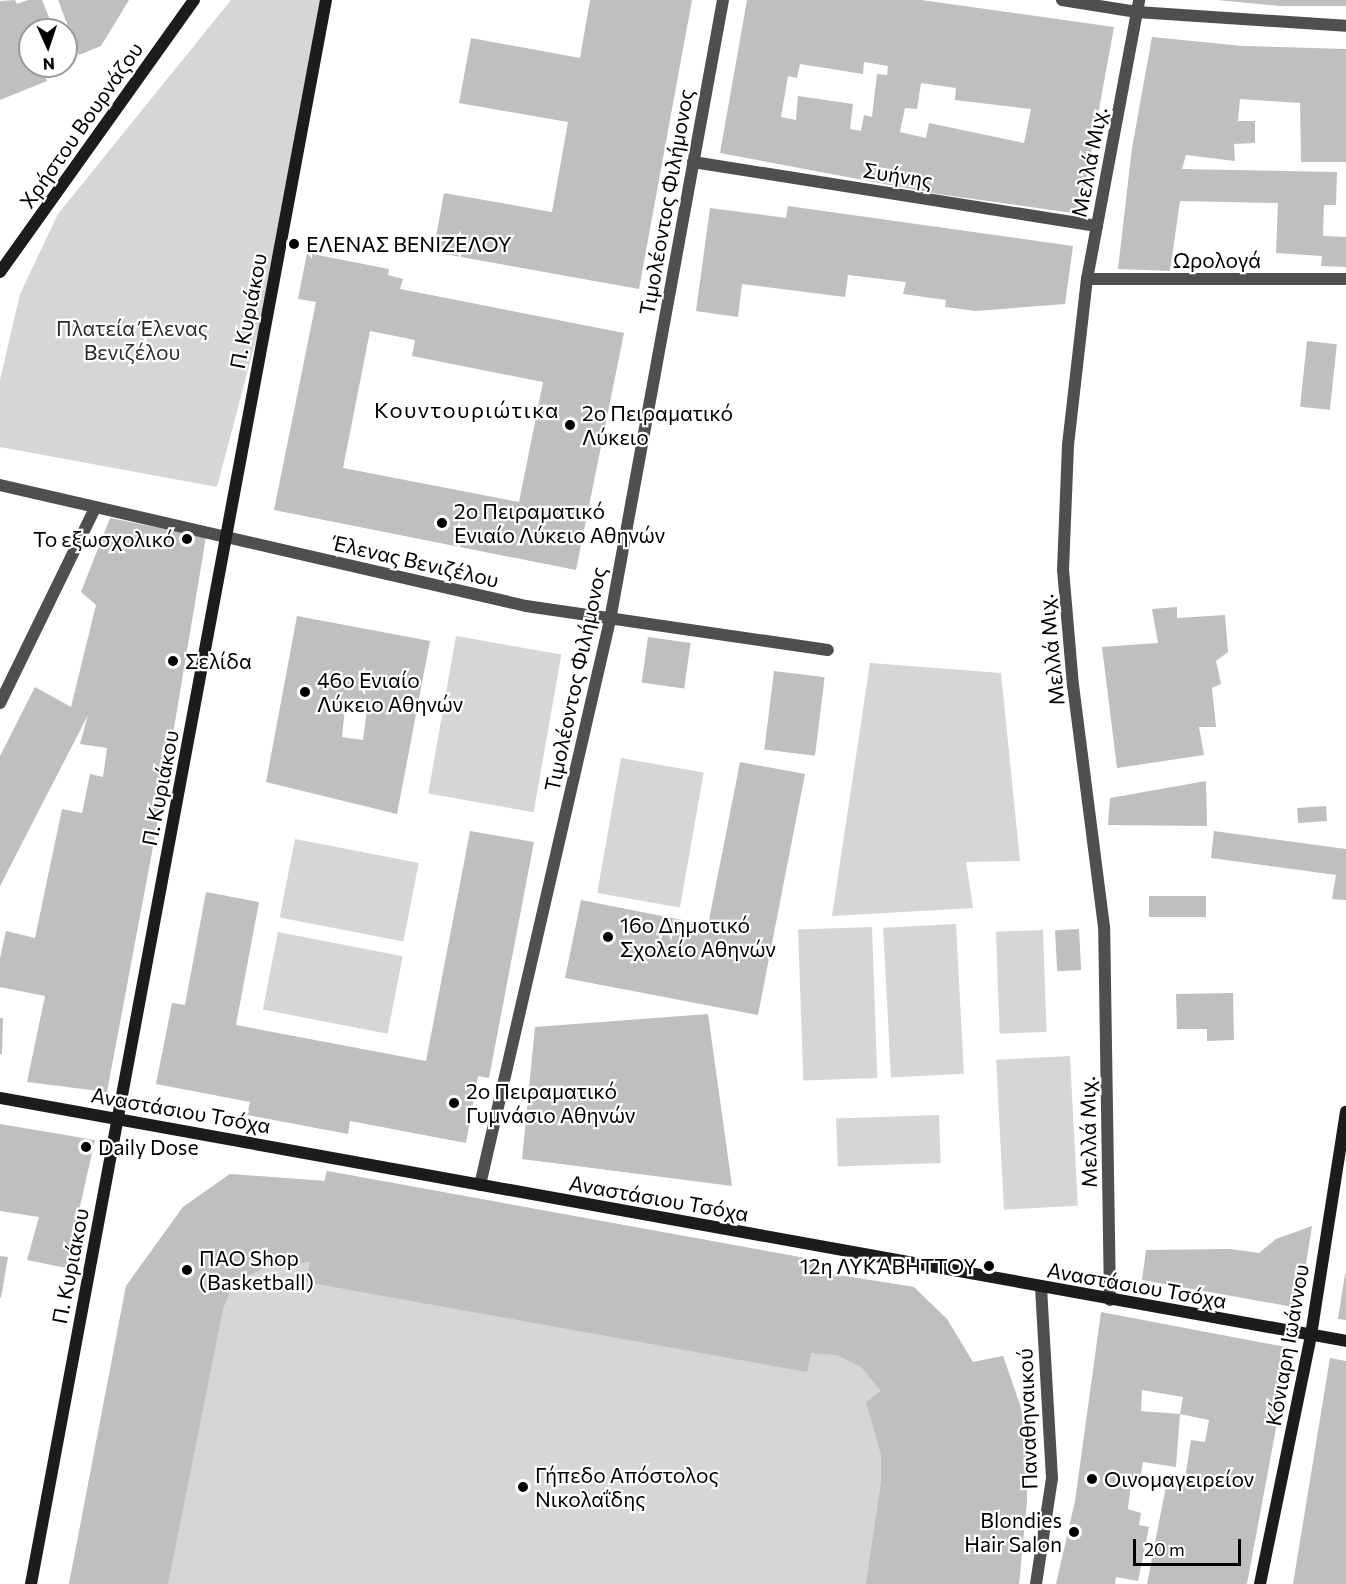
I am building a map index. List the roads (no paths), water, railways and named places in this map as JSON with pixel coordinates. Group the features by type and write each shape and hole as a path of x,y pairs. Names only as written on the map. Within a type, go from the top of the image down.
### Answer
{"street":[{"name":"Χρήστου Βουρνάζου","path":"0,272 194,0"},
{"name":"Π. Κυριάκου","path":"31,1584 326,0"},
{"name":"Τιμoλέοντος Φιλήμονος","path":"480,1185 610,620 723,0"},
{"path":"1062,0 1346,26"},
{"name":"Μελλά Μιχ.","path":"1110,1300 1104,927 1073,686 1063,570 1068,445 1087,279 1138,6"},
{"name":"Συήνης","path":"693,162 1097,226"},
{"name":"Ωρολογά","path":"1087,279 1346,279"},
{"name":"Έλενας Βενιζέλου","path":"0,485 526,606 828,650"},
{"path":"0,703 95,508"},
{"name":"Αναστάσιου Τσόχα","path":"0,1098 1346,1341"},
{"name":"Κόνιαρη Ιωάννου","path":"1260,1584 1311,1335 1346,1112"},
{"name":"Παναθηναικού","path":"1036,1584 1053,1478 1041,1287"}],"place":[{"name":"ΕΛΕΝΑΣ ΒΕΝΙΖΕΛΟΥ","path":"294,244"},
{"name":"2ο Πειραματικό Λύκειο","path":"570,425"},
{"name":"2ο Πειραματικό Ενιαίο Λύκειο Αθηνών","path":"442,523"},
{"name":"Το εξωσχολικό","path":"187,539"},
{"name":"Σελίδα","path":"173,661"},
{"name":"46ο Ενιαίο Λύκειο Αθηνών","path":"305,692"},
{"name":"16ο Δημοτικό Σχολείο Αθηνών","path":"608,937"},
{"name":"2ο Πειραματικό Γυμνάσιο Αθηνών","path":"454,1103"},
{"name":"Daily Dose","path":"86,1147"},
{"name":"12η ΛΥΚΑΒΗΤΤΟΥ","path":"989,1266"},
{"name":"ΠΑΟ Shop (Basketball)","path":"187,1270"},
{"name":"Οινομαγειρείον","path":"1092,1479"},
{"name":"Γήπεδο Απόστολος Νικολαΐδης","path":"523,1487"},
{"name":"Blondies Hair Salon","path":"1074,1532"}],"district":[{"name":"Κουντουριώτικα","path":"467,410"}],"park label":[{"name":"Πλατεία Έλενας Βενιζέλου","path":"132,340"}]}
